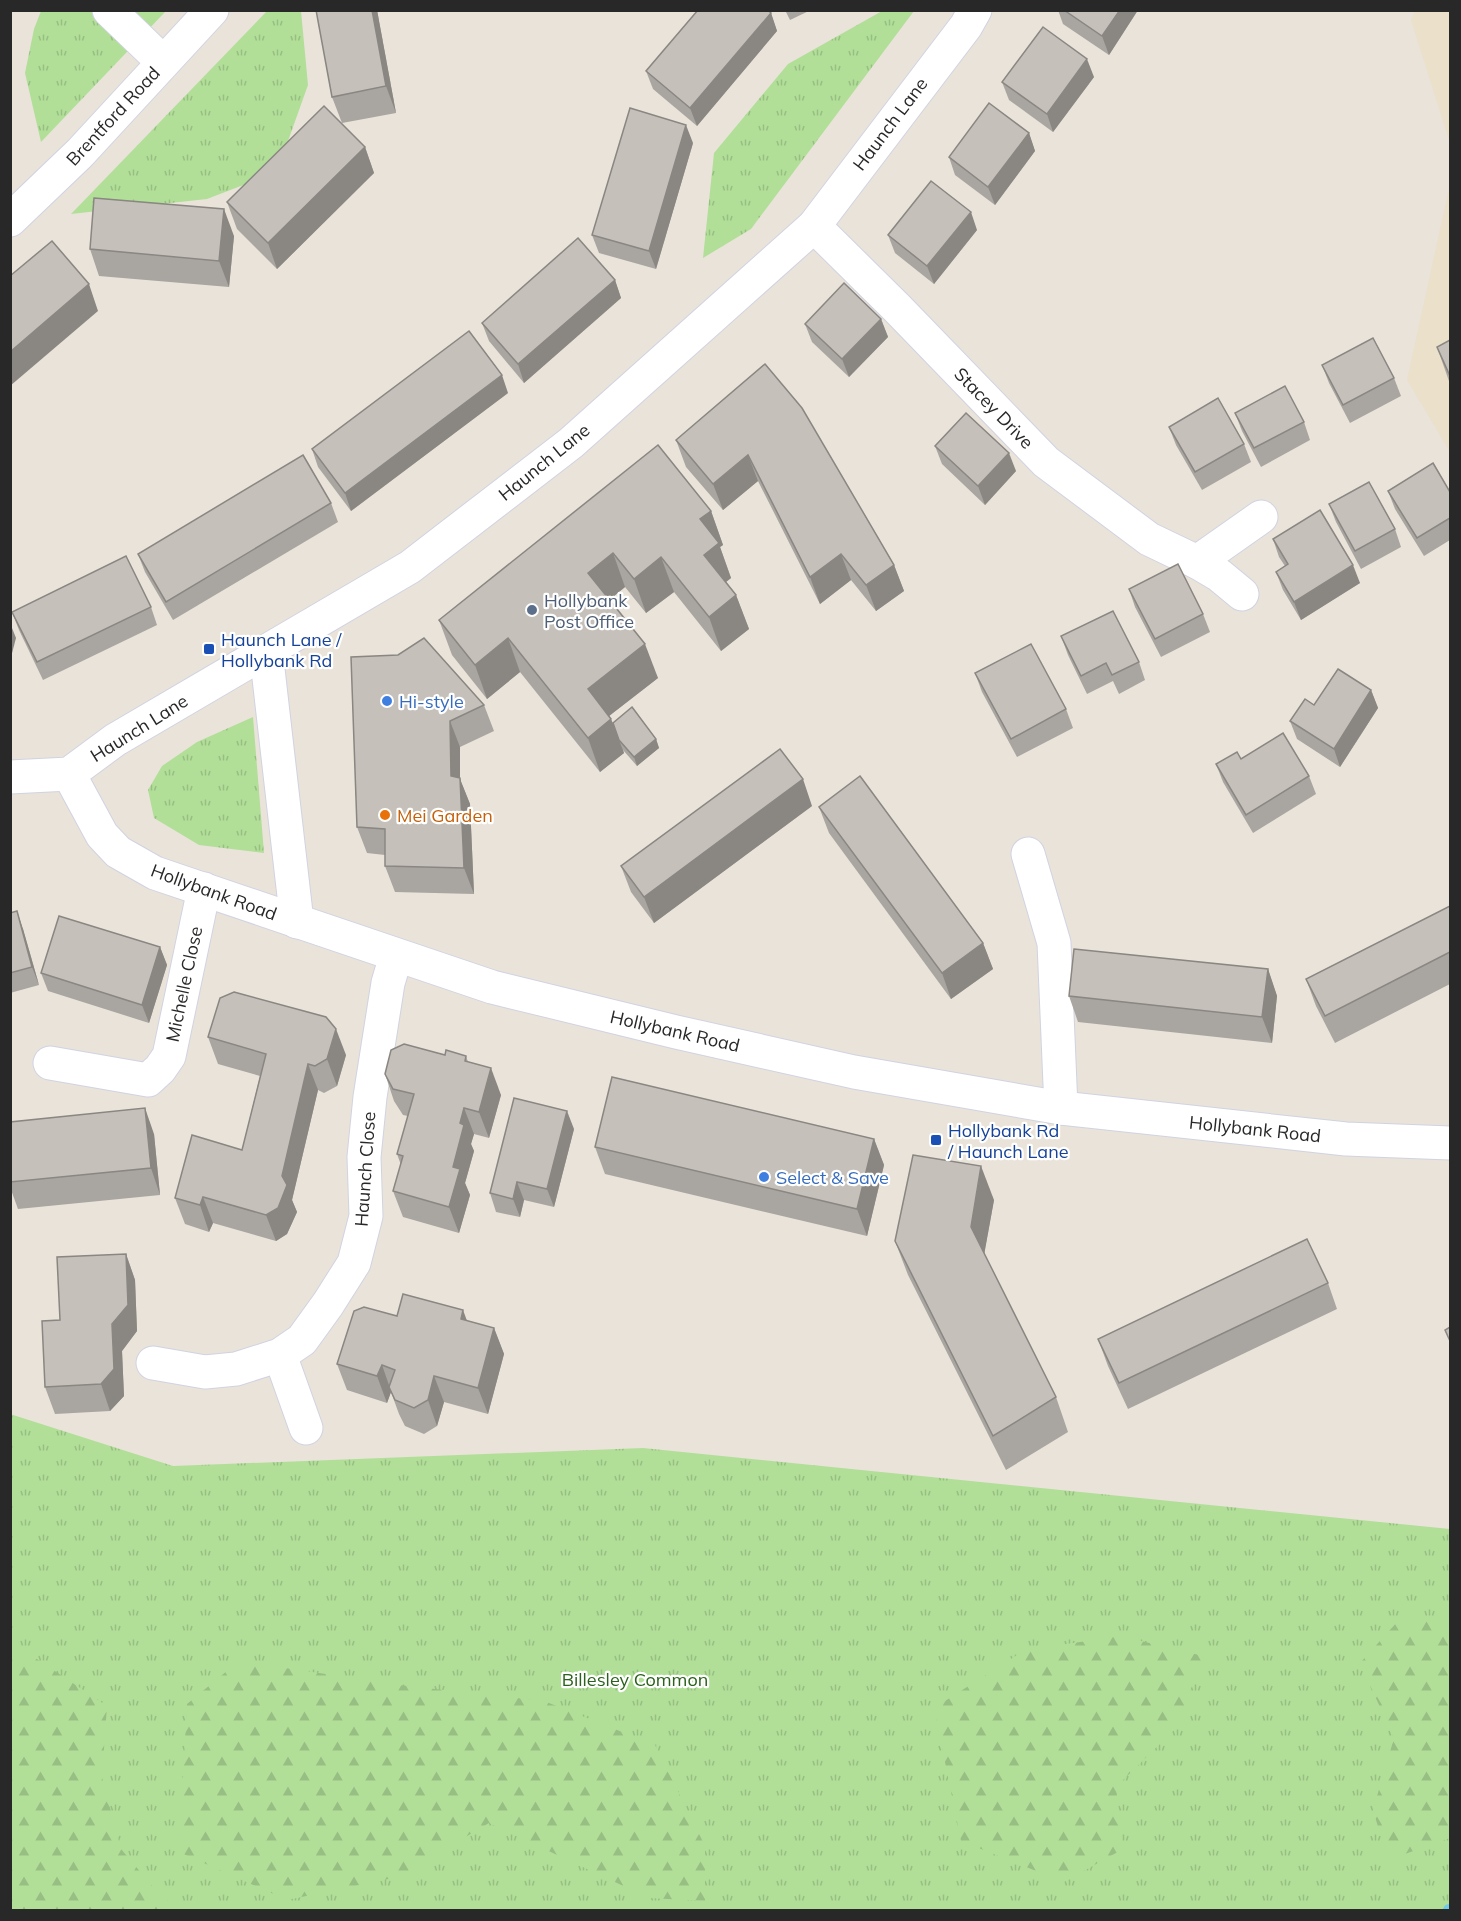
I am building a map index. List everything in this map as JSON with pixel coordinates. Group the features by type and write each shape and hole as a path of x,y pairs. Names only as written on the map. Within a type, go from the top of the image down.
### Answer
{"street":[{"path":"108,10 163,62"},
{"name":"Brentford Road","path":"10,220 80,153 212,10"},
{"name":"Haunch Lane","path":"69,774 115,740 410,567 571,443 814,226 966,26 975,10"},
{"name":"Stacey Drive","path":"814,226 1046,462 1149,539 1219,575 1242,594"},
{"path":"1197,562 1261,516"},
{"name":"Hollybank Road","path":"266,652 297,922"},
{"path":"10,777 69,774"},
{"name":"Hollybank Road","path":"69,774 102,835 118,852 155,873 492,987 854,1072 1061,1108 1346,1139 1450,1143"},
{"path":"1028,854 1054,943 1061,1108"},
{"name":"Michelle Close","path":"50,1063 148,1080 160,1069 169,1056 204,889"},
{"name":"Haunch Close","path":"153,1363 205,1372 236,1369 280,1355 302,1340 354,1263 366,1216 364,1157 370,1097 388,983 396,956"},
{"path":"280,1355 306,1428"}],"shaded area":[{"path":"1415,11 1450,11 1450,143 1411,20"},
{"path":"1450,184 1450,452 1407,380"}],"green space":[{"path":"41,11 166,11 41,142 25,73 34,29"},
{"path":"267,11 301,11 308,85 288,141 246,184 207,199 71,214"},
{"path":"882,11 914,11 751,229 703,258 714,153 788,64"},
{"path":"253,717 264,853 199,845 154,818 148,790 162,766 197,742"},
{"name":"Billesley Common","path":"10,1414 173,1466 643,1448 1450,1529 1450,1910 11,1910"},
{"path":"1450,1617 1450,1838 1388,1860 1373,1810 1394,1738 1360,1663 1398,1621"},
{"path":"1121,1636 1203,1656 1177,1727 1116,1787 1123,1849 1064,1882 961,1841 934,1708 1025,1650"},
{"path":"10,1641 107,1706 102,1777 121,1849 159,1894 180,1910 11,1910"},
{"path":"239,1661 399,1685 544,1701 655,1745 705,1846 705,1901 649,1898 489,1823 398,1877 287,1900 179,1852 187,1704"}],"building":[{"path":"316,10 372,10 386,86 332,97"},
{"path":"698,10 768,10 771,13 690,108 646,71"},
{"path":"1064,10 1120,10 1102,36"},
{"path":"1043,27 1087,59 1047,114 1002,82"},
{"path":"989,103 1029,133 988,187 949,157"},
{"path":"324,106 365,147 268,243 227,202"},
{"path":"630,108 686,125 649,251 592,235"},
{"path":"931,181 971,212 927,266 888,235"},
{"path":"94,198 224,209 219,261 90,249"},
{"path":"578,238 615,280 518,364 482,323"},
{"path":"52,241 89,284 10,352 10,276"},
{"path":"844,283 881,319 842,359 805,324"},
{"path":"469,331 502,375 345,493 312,449"},
{"path":"1373,338 1394,378 1343,405 1322,365"},
{"path":"1450,340 1450,376 1437,347"},
{"path":"765,364 802,408 894,565 866,585 841,554 810,577 748,455 713,484 676,440"},
{"path":"1285,386 1304,422 1254,448 1235,413"},
{"path":"1218,398 1244,444 1195,472 1169,427"},
{"path":"966,413 1009,453 978,486 935,446"},
{"path":"658,445 711,511 700,519 719,543 704,555 736,595 709,617 661,557 634,579 613,553 588,573 645,644 588,689 611,719 588,738 508,638 475,665 439,620"},
{"path":"303,455 331,503 166,602 138,554"},
{"path":"1433,463 1450,492 1450,518 1417,538 1388,491"},
{"path":"1369,482 1395,529 1355,551 1329,504"},
{"path":"1320,510 1353,565 1294,602 1276,572 1288,564 1273,539"},
{"path":"126,556 151,607 37,662 12,612"},
{"path":"1178,564 1203,614 1155,639 1129,589"},
{"path":"1113,611 1139,662 1112,675 1106,663 1081,676 1061,636"},
{"path":"424,638 484,705 450,721 451,776 460,778 464,868 385,866 385,829 357,827 351,657 398,655"},
{"path":"1031,644 1066,709 1011,739 975,673"},
{"path":"1338,669 1371,690 1334,749 1290,721 1305,699 1314,705"},
{"path":"632,707 656,739 634,757 619,740 613,723"},
{"path":"1283,733 1309,776 1246,815 1216,764 1237,752 1241,759"},
{"path":"780,749 803,779 644,897 621,866"},
{"path":"860,776 983,943 942,973 819,807"},
{"path":"1450,906 1450,952 1325,1016 1306,979"},
{"path":"17,911 32,967 10,973 10,913"},
{"path":"59,916 160,947 142,1005 41,973"},
{"path":"1074,949 1268,969 1262,1017 1069,996"},
{"path":"234,992 326,1017 336,1029 327,1059 315,1066 308,1064 282,1176 287,1185 278,1208 266,1215 203,1197 200,1205 175,1198 192,1135 242,1150 266,1054 208,1037 220,998"},
{"path":"404,1044 445,1055 446,1050 466,1056 465,1061 491,1068 479,1112 464,1108 460,1123 464,1125 453,1167 460,1169 449,1207 393,1191 403,1156 397,1154 414,1094 393,1089 385,1074 391,1050"},
{"path":"612,1077 874,1139 857,1209 595,1147"},
{"path":"514,1098 567,1111 547,1189 517,1182 513,1199 490,1193"},
{"path":"145,1108 151,1168 10,1182 10,1122"},
{"path":"913,1155 981,1166 971,1227 1056,1397 993,1436 895,1241"},
{"path":"1307,1239 1328,1283 1119,1383 1098,1339"},
{"path":"126,1254 128,1305 112,1324 114,1369 101,1384 45,1387 42,1321 60,1320 57,1257"},
{"path":"403,1294 463,1310 461,1319 494,1328 478,1388 434,1376 428,1400 414,1408 395,1400 389,1387 395,1370 382,1365 377,1376 337,1364 354,1311 364,1307 397,1316"},
{"path":"1450,1327 1450,1341 1445,1330"}],"place":[{"name":"Hollybank Post Office","path":"532,610"},
{"name":"Haunch Lane / Hollybank Rd","path":"209,649"},
{"name":"Hi-style","path":"387,701"},
{"name":"Mei Garden","path":"385,815"},
{"name":"Hollybank Rd / Haunch Lane","path":"936,1140"},
{"name":"Select & Save","path":"764,1177"}]}
